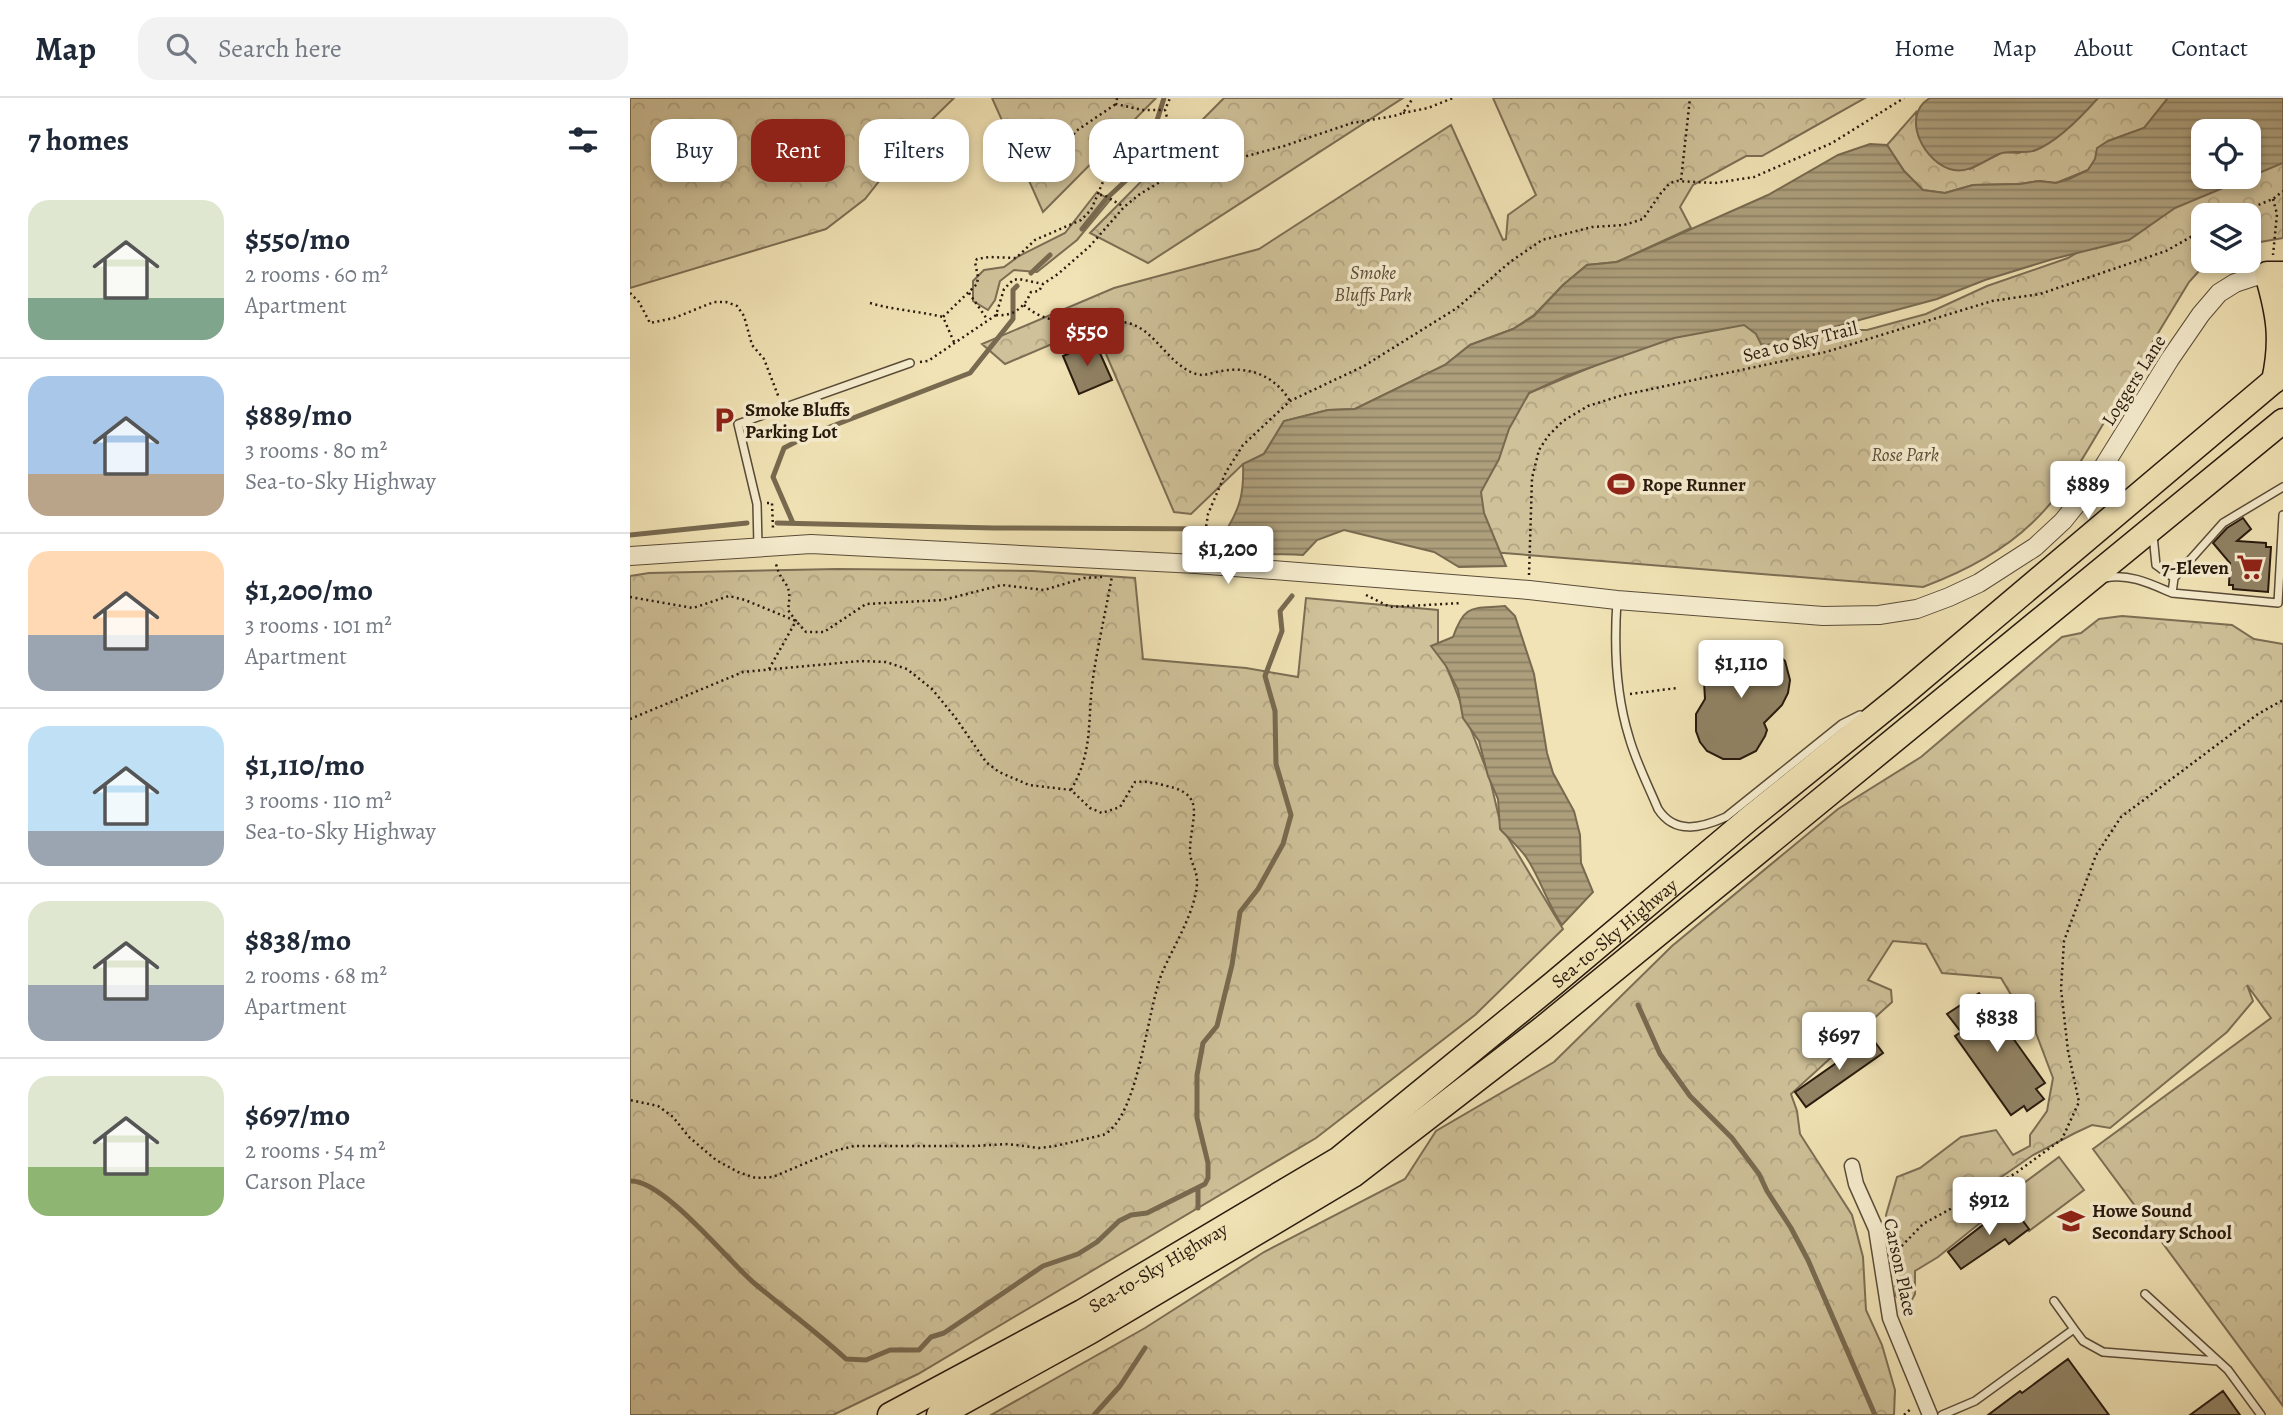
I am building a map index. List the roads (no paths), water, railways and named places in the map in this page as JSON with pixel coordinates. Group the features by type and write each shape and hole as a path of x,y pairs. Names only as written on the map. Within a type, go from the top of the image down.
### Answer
{"highway":[{"path":"2278,377 2282,331 2279,274"},
{"name":"Sea-to-Sky Highway","path":"890,1415 1082,1312 1339,1158 1553,985 1750,818 1902,695 2278,377"},
{"name":"Sea-to-Sky Highway","path":"939,1415 1091,1331 1353,1175 1542,1029 2283,421"},
{"path":"2258,440 2283,428"}],"street":[{"name":"Loggers Lane","path":"630,556 811,544 1203,565 1529,590 1823,617 1879,615 1917,608 1949,597 1979,583 2035,547 2063,521 2092,485 2170,359 2219,293 2235,283 2279,274"},
{"name":"Carson Place","path":"1852,1166 1856,1185 1875,1229 1890,1318 1930,1415"}],"lane":[{"path":"758,548 757,504 738,424 910,363"},
{"path":"2172,593 2174,578 2223,523 2283,487"},
{"path":"2087,582 2115,576 2142,580 2172,593 2281,604 2283,514"},
{"path":"2152,528 2156,565 2174,578"},
{"path":"1617,600 1615,620 1620,695 1628,736 1658,809 1671,822 1705,827 1726,817 1842,724 1902,695"},
{"path":"2145,1294 2228,1370 2261,1415"},
{"path":"2054,1301 2083,1341 2102,1352 2218,1362"},
{"path":"1942,1415 1975,1401 2074,1329"}],"waterway":[{"path":"1082,229 1106,199 1133,174 1164,158 1155,127 1164,98"},
{"path":"1031,273 1050,255"},
{"path":"793,523 773,477 784,448 809,435 970,373 1013,319 1013,290 1017,286"},
{"path":"630,535 747,523"},
{"path":"777,523 994,528 1232,529"},
{"path":"630,1181 644,1184 677,1207 754,1283 846,1359 866,1360 890,1350 919,1350 931,1337 944,1333 1043,1266 1078,1254 1097,1242 1119,1221 1131,1215 1147,1213 1205,1184 1208,1178 1208,1163 1197,1118 1197,1075 1203,1043 1217,1026 1232,965 1240,912 1258,889 1283,844 1291,815 1276,764 1275,711 1265,676 1282,631 1280,611 1292,596"},
{"path":"1638,1005 1660,1054 1690,1096 1732,1138 1759,1174 1791,1228 1808,1260 1875,1415"},
{"path":"1198,1188 1198,1208"},
{"path":"1094,1415 1120,1386 1145,1348"}],"place":[{"name":"Smoke Bluffs Parking Lot","path":"724,420"},
{"name":"Rope Runner","path":"1621,484"},
{"name":"7-Eleven","path":"2250,567"},
{"name":"Howe Sound Secondary School","path":"2071,1221"}],"park label":[{"name":"Smoke Bluffs Park","path":"1373,283"},
{"name":"Rose Park","path":"1905,454"}]}
